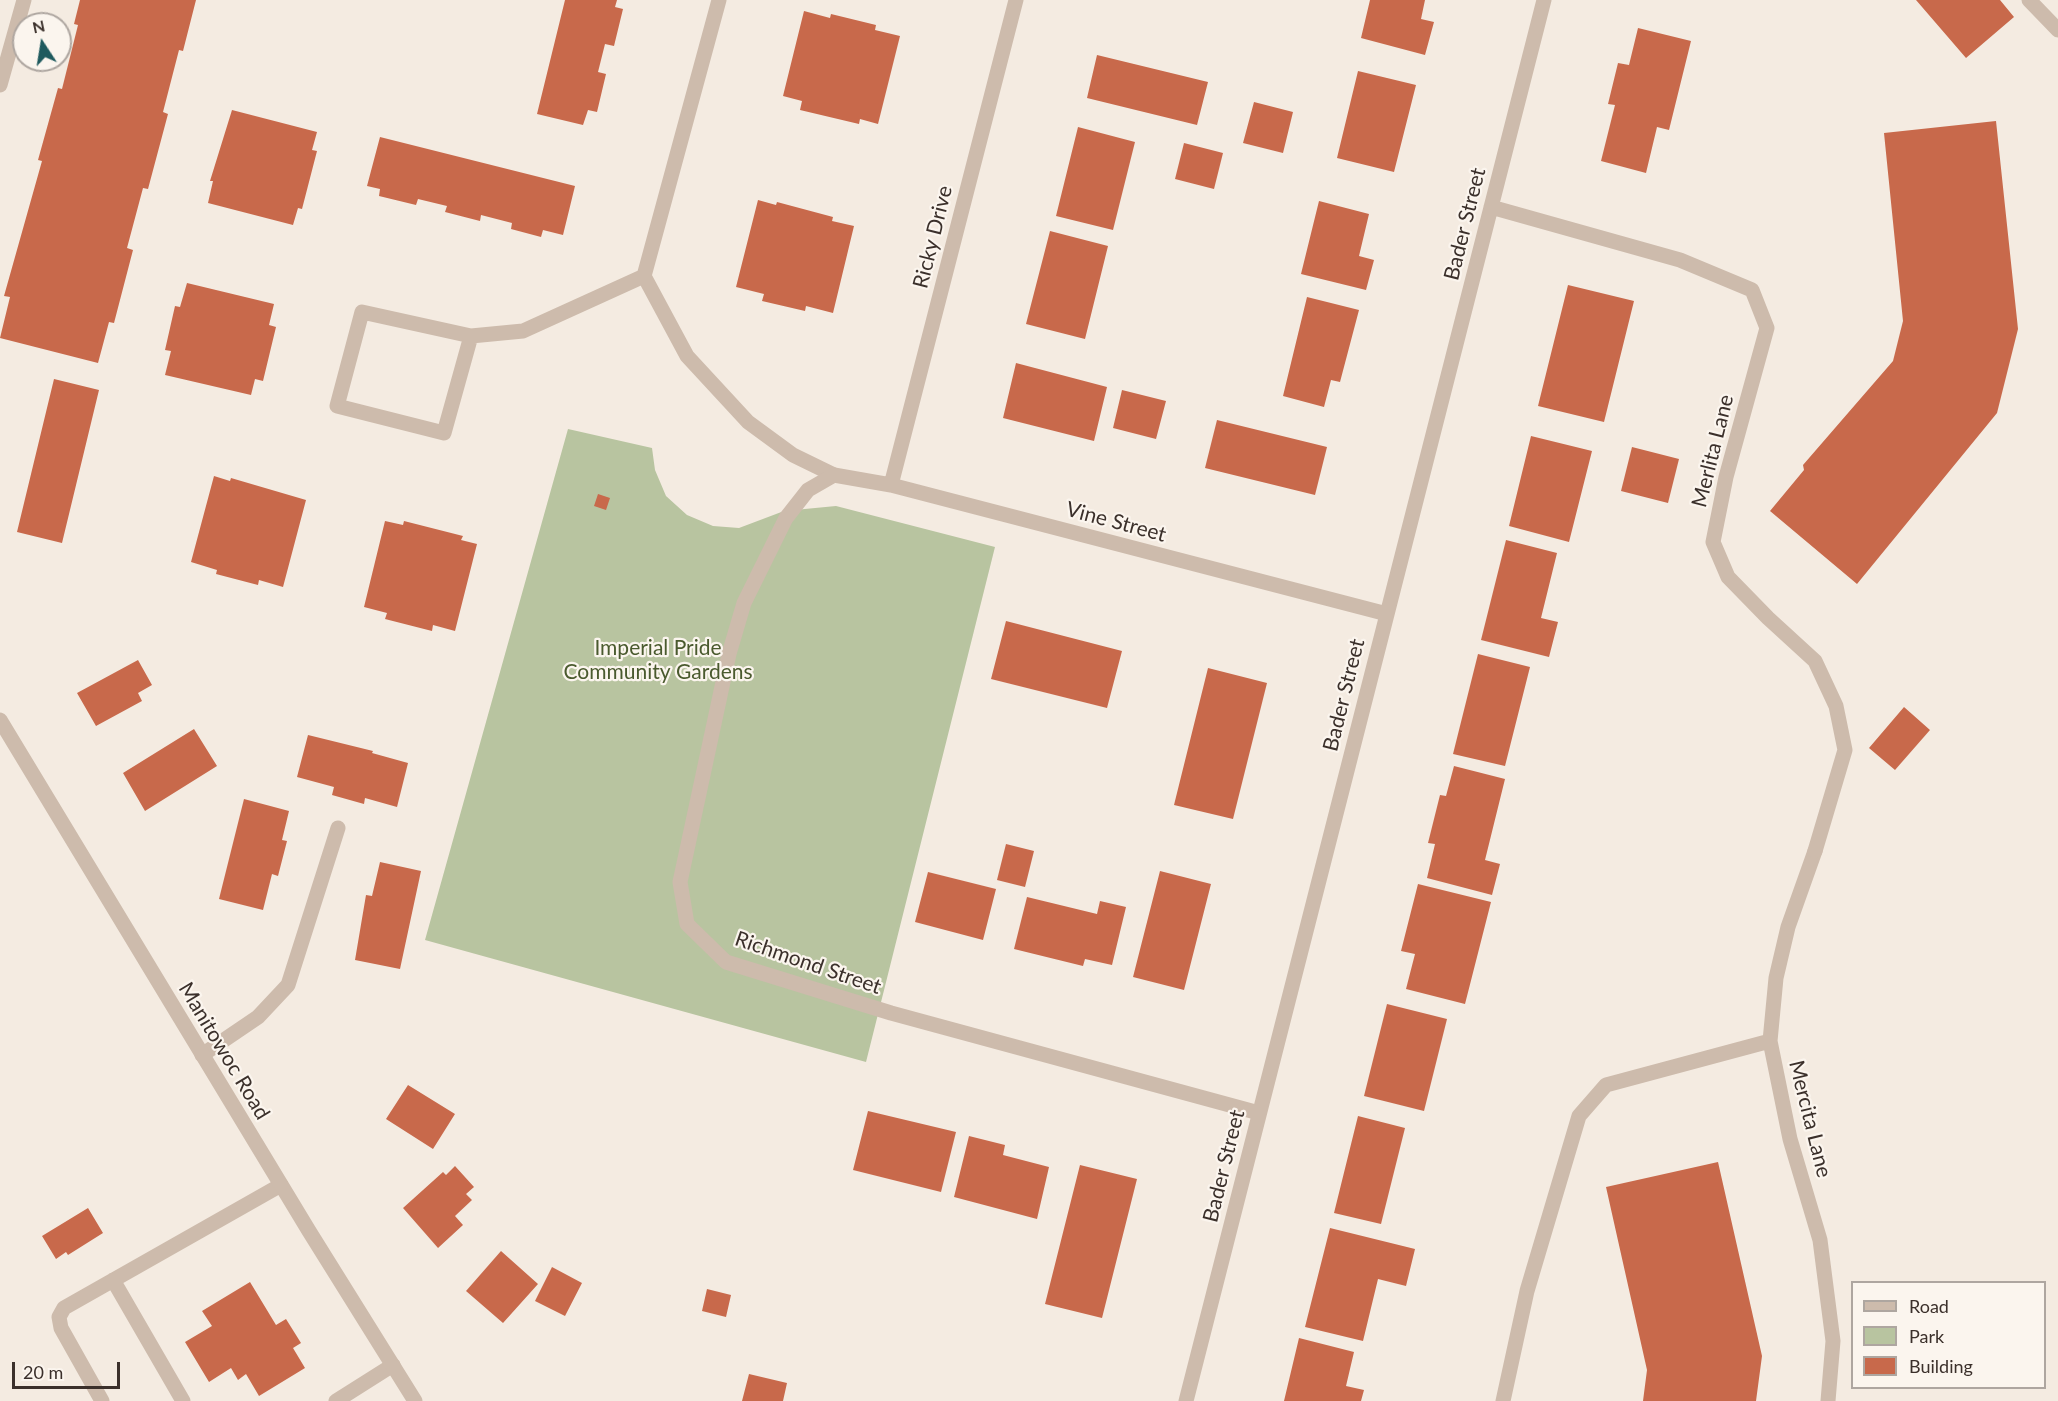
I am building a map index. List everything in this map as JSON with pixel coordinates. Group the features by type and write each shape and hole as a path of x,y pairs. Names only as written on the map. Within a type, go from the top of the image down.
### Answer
{"street":[{"path":"0,85 24,0"},
{"path":"471,336 444,433 337,406 362,312 471,336 523,331 644,276 719,0"},
{"name":"Ricky Drive","path":"891,485 1016,0"},
{"name":"Bader Street","path":"1186,1401 1544,0"},
{"path":"2029,0 2058,30"},
{"name":"Merlita Lane","path":"1491,207 1680,260 1752,290 1767,328 1726,477 1713,542 1728,577 1815,662 1836,706 1845,750 1815,851"},
{"name":"Vine Street","path":"644,276 687,356 748,422 793,455 834,475 891,485 1387,614"},
{"name":"Richmond Street","path":"834,475 808,490 786,518 744,603 729,654 680,882 687,924 726,962 891,1013 1260,1113"},
{"name":"Manitowoc Road","path":"0,720 281,1185 415,1401"},
{"path":"202,1055 258,1017 288,986 338,828"},
{"name":"Mercita Lane","path":"1815,851 1788,927 1776,978 1770,1041 1790,1139 1820,1240 1833,1341 1828,1401"},
{"path":"1503,1401 1527,1291 1579,1116 1606,1084 1770,1041"},
{"path":"102,1401 61,1328 59,1317 64,1308 281,1185"},
{"path":"113,1280 183,1401"},
{"path":"336,1401 393,1365"}],"green space":[{"name":"Imperial Pride Community Gardens","path":"568,429 652,448 655,470 666,496 687,515 713,526 739,528 784,511 836,506 995,547 866,1062 425,940"}],"building":[{"path":"80,0 196,0 183,51 179,50 163,112 168,114 148,189 143,188 127,248 133,250 114,323 109,322 98,363 0,338 10,297 4,296 42,161 38,160 58,88 62,89 66,72 72,72 72,49 78,25 74,24"},
{"path":"565,0 617,0 615,7 623,9 614,46 605,44 598,72 606,74 597,112 588,110 583,125 537,114"},
{"path":"1370,0 1425,0 1421,19 1434,22 1425,55 1361,38"},
{"path":"1916,0 2000,0 2014,17 1966,58"},
{"path":"804,11 830,18 831,14 876,25 875,30 900,36 878,124 860,119 859,124 800,110 802,101 783,96"},
{"path":"1638,28 1691,41 1669,130 1657,127 1646,173 1601,161 1615,105 1608,104 1618,63 1629,65"},
{"path":"1097,55 1208,82 1197,125 1087,98"},
{"path":"1358,71 1416,85 1394,172 1337,158"},
{"path":"1254,102 1293,112 1283,153 1243,143"},
{"path":"232,110 317,132 312,150 317,151 302,209 298,208 293,225 208,203 213,181 210,181"},
{"path":"1996,121 2018,329 1997,413 1857,584 1770,511 1804,470 1803,465 1893,361 1903,321 1884,133"},
{"path":"1078,127 1135,142 1113,230 1056,216"},
{"path":"380,137 575,186 563,235 543,230 541,237 511,229 512,223 481,215 480,221 445,212 447,206 418,199 416,205 379,196 380,189 367,186"},
{"path":"1184,143 1223,153 1214,189 1175,179"},
{"path":"758,200 776,205 777,202 833,217 832,221 854,226 833,313 806,306 805,311 762,301 764,294 736,287"},
{"path":"1319,201 1369,214 1359,256 1374,260 1366,290 1301,274"},
{"path":"1050,231 1108,246 1085,339 1026,324"},
{"path":"187,283 274,304 269,325 276,327 263,381 255,379 251,395 165,375 171,351 165,350 175,306 180,307"},
{"path":"1568,285 1634,301 1604,422 1538,406"},
{"path":"1307,297 1359,310 1340,382 1331,380 1324,407 1283,396"},
{"path":"1016,363 1107,387 1094,441 1003,418"},
{"path":"54,379 99,390 62,543 17,532"},
{"path":"1122,390 1166,401 1156,439 1113,428"},
{"path":"1217,420 1327,447 1315,495 1205,468"},
{"path":"1531,436 1592,451 1569,542 1509,526"},
{"path":"1632,447 1679,459 1668,503 1621,491"},
{"path":"214,476 230,481 231,478 306,500 283,587 259,580 258,585 216,574 217,570 191,562"},
{"path":"598,494 610,498 606,510 594,506"},
{"path":"385,521 403,525 404,521 463,536 461,540 477,544 455,631 433,625 432,631 385,619 387,613 364,607"},
{"path":"1506,540 1557,553 1541,618 1558,622 1549,657 1481,640"},
{"path":"1006,621 1122,651 1107,708 991,679"},
{"path":"1478,654 1530,667 1505,766 1453,754"},
{"path":"138,660 152,685 138,693 142,701 96,726 77,693"},
{"path":"1208,668 1267,683 1233,819 1174,805"},
{"path":"1904,707 1930,730 1895,770 1869,748"},
{"path":"194,729 217,766 145,811 123,773"},
{"path":"308,735 373,751 372,753 408,763 397,807 365,798 364,804 332,795 334,787 297,777"},
{"path":"1454,766 1505,779 1485,860 1500,864 1492,895 1427,878 1435,844 1428,843 1440,795 1446,796"},
{"path":"244,799 289,811 282,840 287,841 278,876 272,874 263,910 219,899"},
{"path":"1006,844 1034,851 1025,887 997,880"},
{"path":"380,862 421,871 400,969 355,960 366,895 372,896"},
{"path":"1160,871 1211,884 1184,990 1133,977"},
{"path":"928,872 996,889 983,940 915,922"},
{"path":"1418,884 1491,902 1465,1004 1406,989 1415,954 1401,951"},
{"path":"1027,897 1097,914 1100,901 1126,907 1112,965 1085,959 1083,966 1014,949"},
{"path":"1387,1004 1447,1019 1424,1111 1364,1096"},
{"path":"408,1085 455,1114 433,1149 386,1119"},
{"path":"868,1111 956,1132 941,1192 853,1170"},
{"path":"1358,1116 1405,1128 1381,1224 1334,1213"},
{"path":"969,1136 1005,1145 1003,1155 1049,1167 1037,1219 954,1197"},
{"path":"1718,1162 1762,1356 1756,1401 1643,1401 1647,1370 1606,1187"},
{"path":"1080,1165 1137,1179 1102,1318 1045,1304"},
{"path":"455,1166 474,1187 466,1194 472,1200 455,1216 463,1225 438,1248 403,1208 443,1172 446,1175"},
{"path":"88,1208 103,1233 68,1255 66,1252 56,1259 42,1236"},
{"path":"1330,1228 1415,1249 1406,1286 1378,1279 1363,1341 1305,1327"},
{"path":"501,1251 538,1284 503,1323 466,1291"},
{"path":"552,1267 582,1283 565,1316 535,1301"},
{"path":"250,1282 276,1325 286,1319 301,1343 293,1348 305,1368 259,1396 246,1374 238,1380 231,1368 209,1382 185,1342 212,1326 202,1311"},
{"path":"707,1289 731,1295 726,1317 702,1311"},
{"path":"1299,1338 1354,1352 1346,1386 1364,1390 1361,1401 1284,1401"},
{"path":"749,1374 787,1383 783,1401 742,1401"}]}
